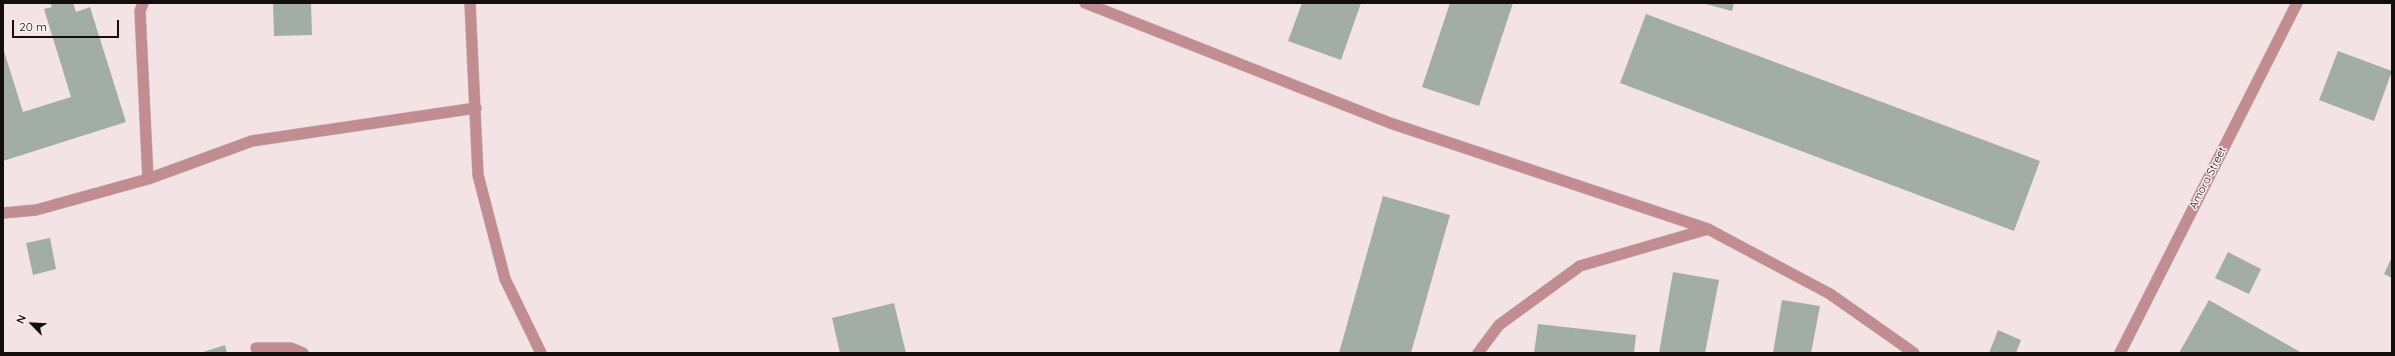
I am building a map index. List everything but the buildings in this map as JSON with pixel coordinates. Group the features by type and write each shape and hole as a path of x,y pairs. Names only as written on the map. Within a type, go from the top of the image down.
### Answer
{"street":[{"path":"143,3 140,11 148,179"},
{"path":"470,3 478,175 505,280 541,353"},
{"path":"1085,3 1390,123 1708,229 1830,294 1914,353"},
{"name":"Amora Street","path":"2120,353 2297,3"},
{"path":"3,213 36,210 148,179 252,141 476,108"},
{"path":"1478,353 1499,325 1580,266 1708,229"},
{"path":"256,348 291,348 304,353"}]}
